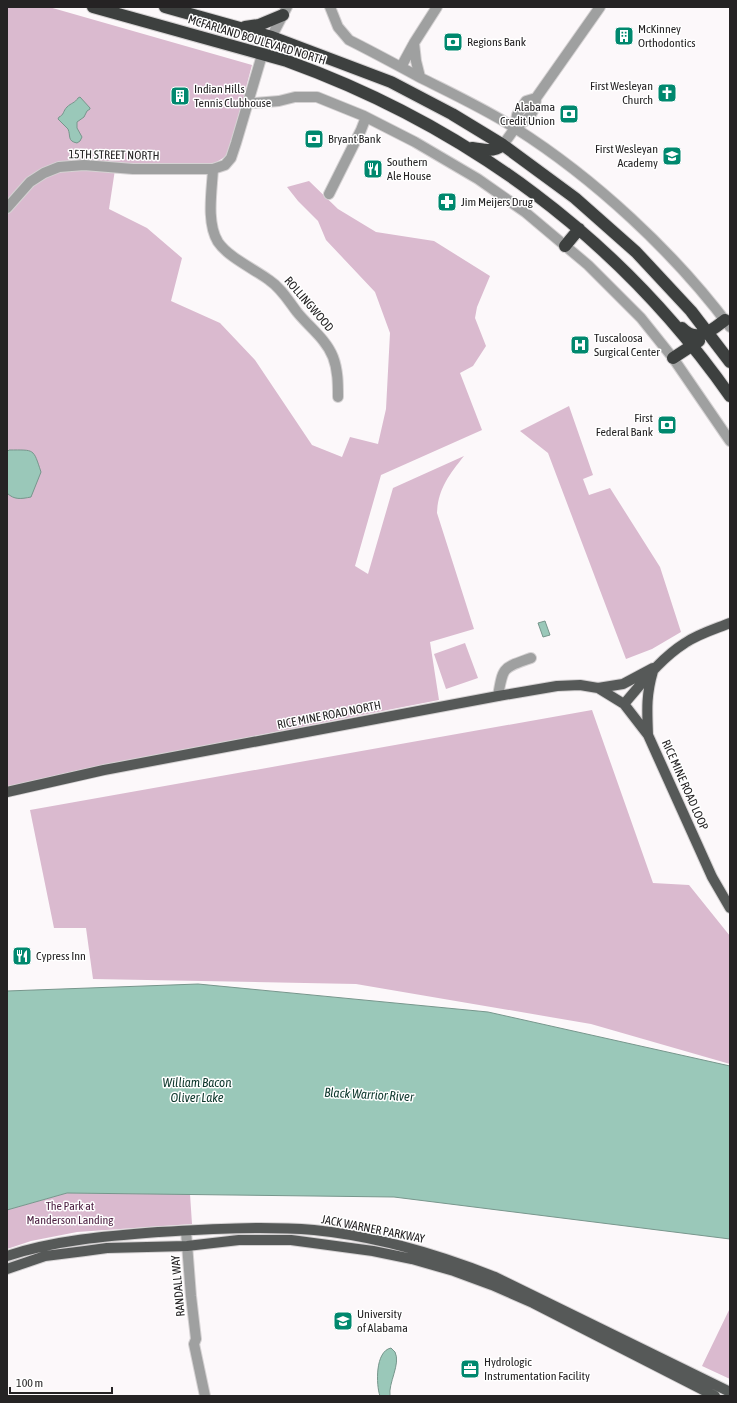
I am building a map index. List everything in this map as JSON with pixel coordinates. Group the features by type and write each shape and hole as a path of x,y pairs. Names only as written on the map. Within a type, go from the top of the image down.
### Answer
{"highway":[{"name":"MCFARLAND BOULEVARD NORTH","path":"93,7 311,70 358,89 412,116 467,147 529,189 579,229 632,278 693,345 730,396"},
{"name":"MCFARLAND BOULEVARD NORTH","path":"165,7 272,37 391,82 452,114 503,145 576,198 616,234 668,286 707,332 728,360"},
{"path":"240,28 260,25 285,11"},
{"path":"467,147 492,150 498,149 503,145"},
{"path":"565,246 579,229"},
{"path":"670,319 685,332 692,335 703,335 727,324"},
{"path":"673,358 700,341 708,342 728,360"}],"main road":[{"name":"RICE MINE ROAD NORTH","path":"624,704 653,668 666,657 686,642 730,623"},
{"name":"RICE MINE ROAD NORTH","path":"7,792 104,770 498,696 557,686 580,685 598,688 623,684 653,668"},
{"path":"648,735 648,689 653,668"},
{"name":"RICE MINE ROAD LOOP","path":"598,688 624,704 648,735 712,876 730,908"},
{"name":"JACK WARNER PARKWAY","path":"7,1256 49,1244 92,1238 186,1231 277,1228 314,1230 377,1240 418,1249 495,1277 730,1392"},
{"name":"JACK WARNER PARKWAY","path":"7,1269 45,1256 85,1251 187,1246 239,1240 291,1240 373,1251 433,1265 492,1285 533,1303 715,1396"}],"street":[{"path":"330,7 338,27 349,40 473,104 515,128 569,166 626,214 679,267 727,324"},
{"path":"401,67 414,43 437,7"},
{"path":"503,145 515,128 518,115 526,101 536,98 600,7"},
{"path":"213,169 226,165 231,158 262,55 285,11"},
{"path":"414,43 420,77"},
{"path":"248,102 279,101 295,97 317,97 366,117 415,142 478,179 525,212 588,265 641,318 673,358 730,441"},
{"path":"329,194 366,117"},
{"name":"15TH STREET NORTH","path":"7,208 30,182 44,173 59,167 84,165 140,169 213,169"},
{"name":"ROLLINGWOOD","path":"213,169 211,217 212,225 218,241 229,253 270,281 283,292 297,312 325,342 336,365 338,397"},
{"path":"498,696 503,672 508,666 531,658"},
{"name":"RANDALL WAY","path":"186,1231 196,1339 194,1344 205,1396"},
{"name":"RANDALL WAY","path":"196,1339 201,1343 211,1396"}],"green space":[{"path":"7,7 49,7 252,65 228,155 215,163 145,165 116,163 109,209 147,228 182,258 171,301 220,323 255,360 312,445 342,457 350,437 378,444 386,409 390,333 375,292 326,240 318,221 298,201 287,187 309,181 338,209 376,232 434,241 490,276 477,307 475,318 486,346 473,366 460,373 482,430 381,475 355,566 368,574 393,488 464,456 449,476 442,489 437,513 474,629 430,642 439,700 75,771 7,787"},
{"path":"569,406 593,475 583,479 589,495 610,488 660,567 681,632 652,649 626,659 548,453 520,431"},
{"path":"465,643 478,678 446,689 434,654"},
{"path":"592,710 653,883 689,885 730,936 730,1064 591,1024 356,984 93,979 86,928 54,928 30,810"},
{"name":"The Park at Manderson Landing","path":"67,1193 190,1194 192,1224 77,1232 31,1241 7,1249 7,1210"},
{"path":"730,1308 730,1379 702,1366"}],"water":[{"path":"80,97 90,109 84,117 77,122 77,128 82,137 77,143 71,140 68,129 58,119 67,107"},
{"path":"9,450 24,450 32,452 36,458 41,472 31,497 12,497 7,493 7,452"},
{"path":"545,621 550,635 543,637 538,623"},
{"name":"William Bacon Oliver Lake","path":"198,984 488,1012 730,1066 730,1239 394,1197 67,1193 7,1210 7,991"},
{"path":"391,1348 395,1352 396,1368 391,1385 390,1396 380,1396 378,1384 379,1362 386,1350"}],"place":[{"name":"McKinney Orthodontics","path":"624,36"},
{"name":"Regions Bank","path":"453,42"},
{"name":"First Wesleyan Church","path":"667,93"},
{"name":"Indian Hills Tennis Clubhouse","path":"180,96"},
{"name":"Alabama Credit Union","path":"569,114"},
{"name":"Bryant Bank","path":"314,139"},
{"name":"First Wesleyan Academy","path":"672,156"},
{"name":"Southern Ale House","path":"373,169"},
{"name":"Jim Meijers Drug","path":"447,202"},
{"name":"Tuscaloosa Surgical Center","path":"580,345"},
{"name":"First Federal Bank","path":"667,425"},
{"name":"Cypress Inn","path":"22,956"},
{"name":"University of Alabama","path":"343,1321"},
{"name":"Hydrologic Instrumentation Facility","path":"470,1369"}],"water label":[{"name":"Black Warrior River","path":"369,1094"}]}
